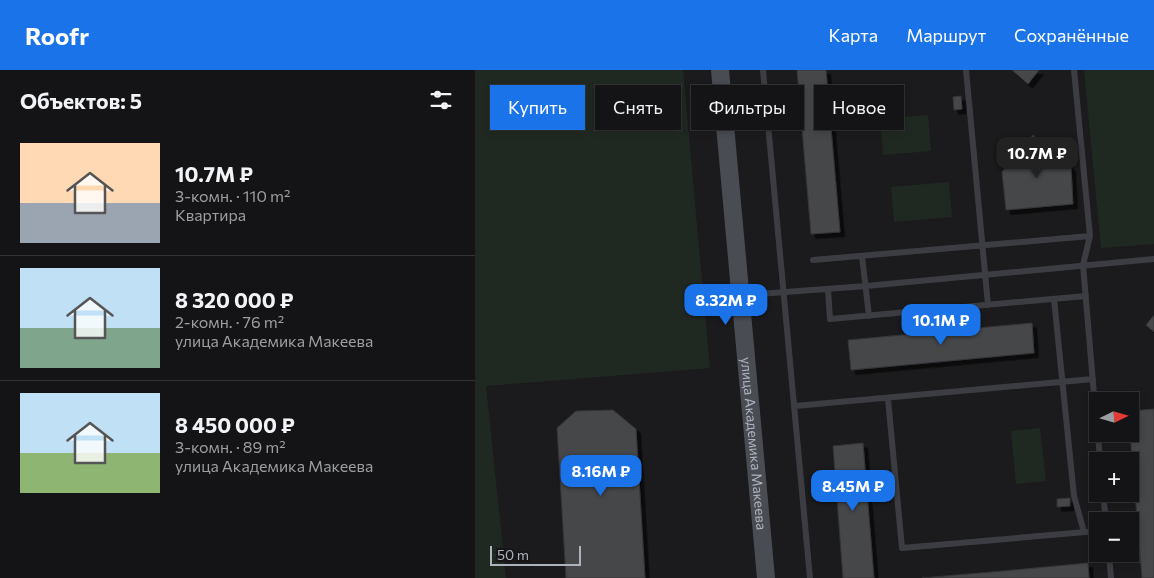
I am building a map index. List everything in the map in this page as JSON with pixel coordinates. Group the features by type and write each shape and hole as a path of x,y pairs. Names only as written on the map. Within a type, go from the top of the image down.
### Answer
{"street":[{"name":"улица Академика Макеева","path":"720,70 766,578"}],"lane":[{"path":"763,70 810,578"},
{"path":"966,70 987,305"},
{"path":"1075,70 1090,236 1083,265 1094,392"},
{"path":"813,260 1090,236"},
{"path":"862,256 869,316"},
{"path":"740,296 1154,259"},
{"path":"828,289 830,320 1086,296"},
{"path":"1054,299 1073,496 1084,532"},
{"path":"795,406 1093,380"},
{"path":"888,399 902,548 1089,532"},
{"path":"1110,562 1111,578"}],"shaded area":[{"path":"475,70 683,70 710,368 486,386 506,578 475,578"},
{"path":"1084,70 1154,70 1154,244 1101,248"},
{"path":"928,115 931,151 883,155 881,130 904,130 904,117"},
{"path":"949,182 952,217 894,222 891,187"},
{"path":"1040,428 1046,481 1016,484 1011,431"}],"building":[{"path":"797,70 826,70 827,85 814,85 814,130 831,130 840,232 811,234 802,130 804,130 804,85 798,85"},
{"path":"1012,70 1039,70 1028,84"},
{"path":"961,96 962,109 954,110 953,97"},
{"path":"1033,135 1071,167 1073,204 1006,210 1002,172"},
{"path":"1154,315 1154,332 1146,325"},
{"path":"1032,323 1034,353 851,370 848,340"},
{"path":"1154,409 1154,578 1142,578 1139,512 1136,512 1136,502 1139,502 1139,452 1132,452 1131,442 1139,442 1139,410"},
{"path":"613,410 636,429 645,578 566,578 557,428 576,411"},
{"path":"863,443 874,578 843,578 833,446"},
{"path":"1070,498 1070,506 1057,507 1057,499"},
{"path":"1088,563 1089,578 922,578 1003,571"}]}
